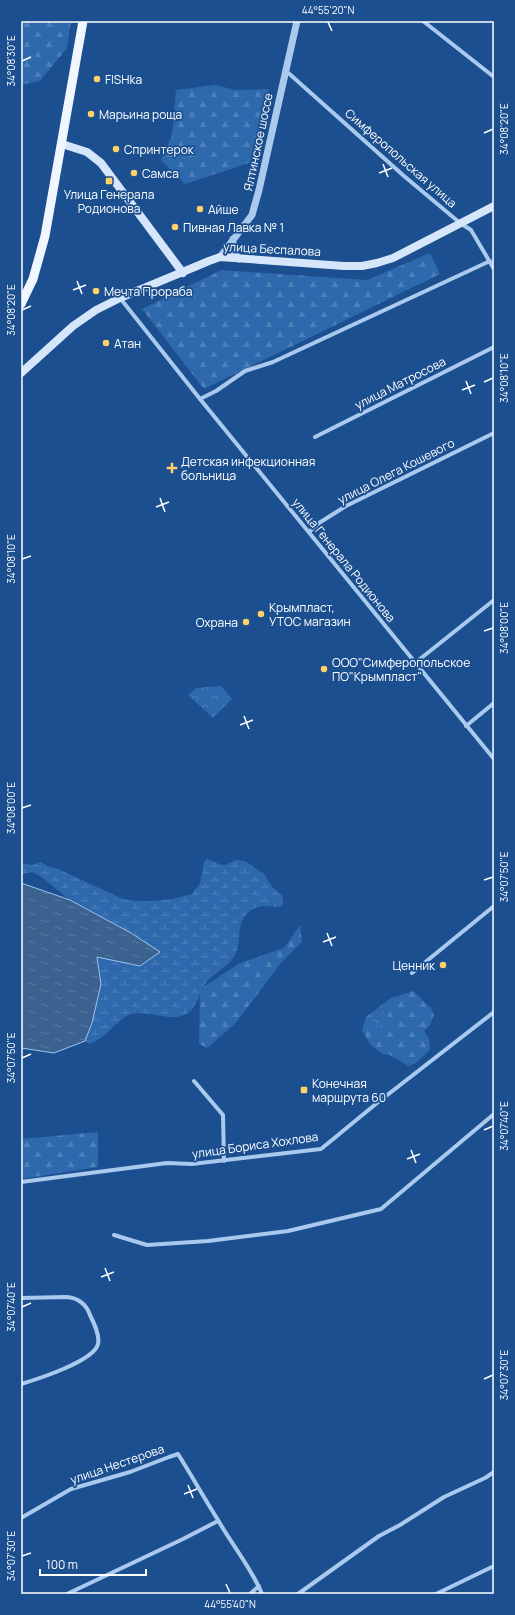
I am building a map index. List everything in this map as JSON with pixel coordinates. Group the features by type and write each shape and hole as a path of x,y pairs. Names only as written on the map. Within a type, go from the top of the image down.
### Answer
{"main road":[{"path":"21,304 33,279 45,236 83,21"},
{"path":"62,144 87,152 102,163 182,273"},
{"name":"улица Беспалова","path":"21,373 73,326 96,310 120,298 220,257 362,266 377,264 393,258 494,206"}],"street":[{"name":"Ялтинское шоссе","path":"220,257 252,215 259,190 296,21"},
{"path":"423,21 494,76"},
{"name":"Симферопольская улица","path":"285,70 404,176 460,223 471,230 494,269"},
{"path":"233,239 233,251 239,259"},
{"path":"200,399 216,391 245,371 273,362 490,261"},
{"name":"улица Генерала Родионова","path":"120,298 200,399 494,759"},
{"name":"улица Матросова","path":"315,437 494,347"},
{"name":"улица Олега Кошевого","path":"309,532 319,523 346,506 494,433"},
{"path":"415,663 494,600"},
{"path":"466,726 494,703"},
{"path":"412,973 494,906"},
{"name":"улица Бориса Хохлова","path":"21,1182 168,1163 192,1164 321,1149 377,1103 494,1012"},
{"path":"194,1081 223,1115 224,1161"},
{"path":"114,1235 146,1245 208,1241 288,1231 381,1209 494,1114"},
{"path":"21,1298 72,1297 78,1300 85,1305 89,1312 99,1342 96,1349 89,1356 60,1371 21,1384"},
{"name":"улица Нестерова","path":"21,1518 71,1489 130,1472 169,1456 178,1454 199,1486 218,1521"},
{"path":"298,1594 379,1536 400,1526 444,1497 485,1478 494,1472"},
{"path":"67,1594 218,1521 242,1557 262,1594"},
{"path":"436,1594 494,1566"},
{"path":"250,1594 259,1586"}],"green space":[{"path":"21,21 71,21 67,48 40,81 21,85"},
{"path":"216,85 235,90 269,89 252,162 185,184 161,160 172,135 176,90"},
{"path":"430,253 440,274 204,389 142,309 221,270 367,280"},
{"path":"221,686 232,699 213,718 188,695 196,688"},
{"path":"207,859 225,865 236,860 245,861 264,874 273,888 282,895 282,906 260,906 247,914 241,925 235,955 232,960 208,980 194,1007 188,1013 174,1017 145,1013 131,1014 122,1019 96,1041 90,1044 85,1041 92,1023 101,984 97,956 140,966 159,952 131,933 70,900 40,876 32,872 21,874 21,863 32,865 41,862 123,899 154,901 172,899 192,894 200,883 204,862"},
{"path":"300,925 302,942 281,963 235,1024 207,1048 199,1044 200,989 240,963 284,948"},
{"path":"413,991 431,1008 434,1015 430,1025 424,1031 429,1038 430,1050 416,1063 408,1066 390,1055 382,1054 370,1044 362,1030 366,1017 391,998"},
{"path":"384,1011 390,1019 378,1028 372,1021"},
{"path":"98,1132 98,1167 21,1179 21,1139"}],"water":[{"path":"21,883 70,900 131,933 160,952 140,966 97,957 101,984 92,1023 85,1041 54,1053 21,1048"}],"place":[{"name":"FISHka","path":"97,79"},
{"name":"Марьина роща","path":"91,114"},
{"name":"Спринтерок","path":"116,149"},
{"name":"Самса","path":"134,173"},
{"name":"Улица Генерала Родионова","path":"109,181"},
{"name":"Айше","path":"200,209"},
{"name":"Пивная Лавка № 1","path":"175,227"},
{"name":"Мечта Прораба","path":"96,291"},
{"name":"Атан","path":"106,343"},
{"name":"Детская инфекционная больница","path":"172,468"},
{"name":"Крымпласт, УТОС магазин","path":"261,614"},
{"name":"Охрана","path":"246,622"},
{"name":"ООО\"Симферопольское ПО\"Крымпласт\"","path":"324,669"},
{"name":"Ценник","path":"443,965"},
{"name":"Конечная маршрута 60","path":"304,1090"}]}
